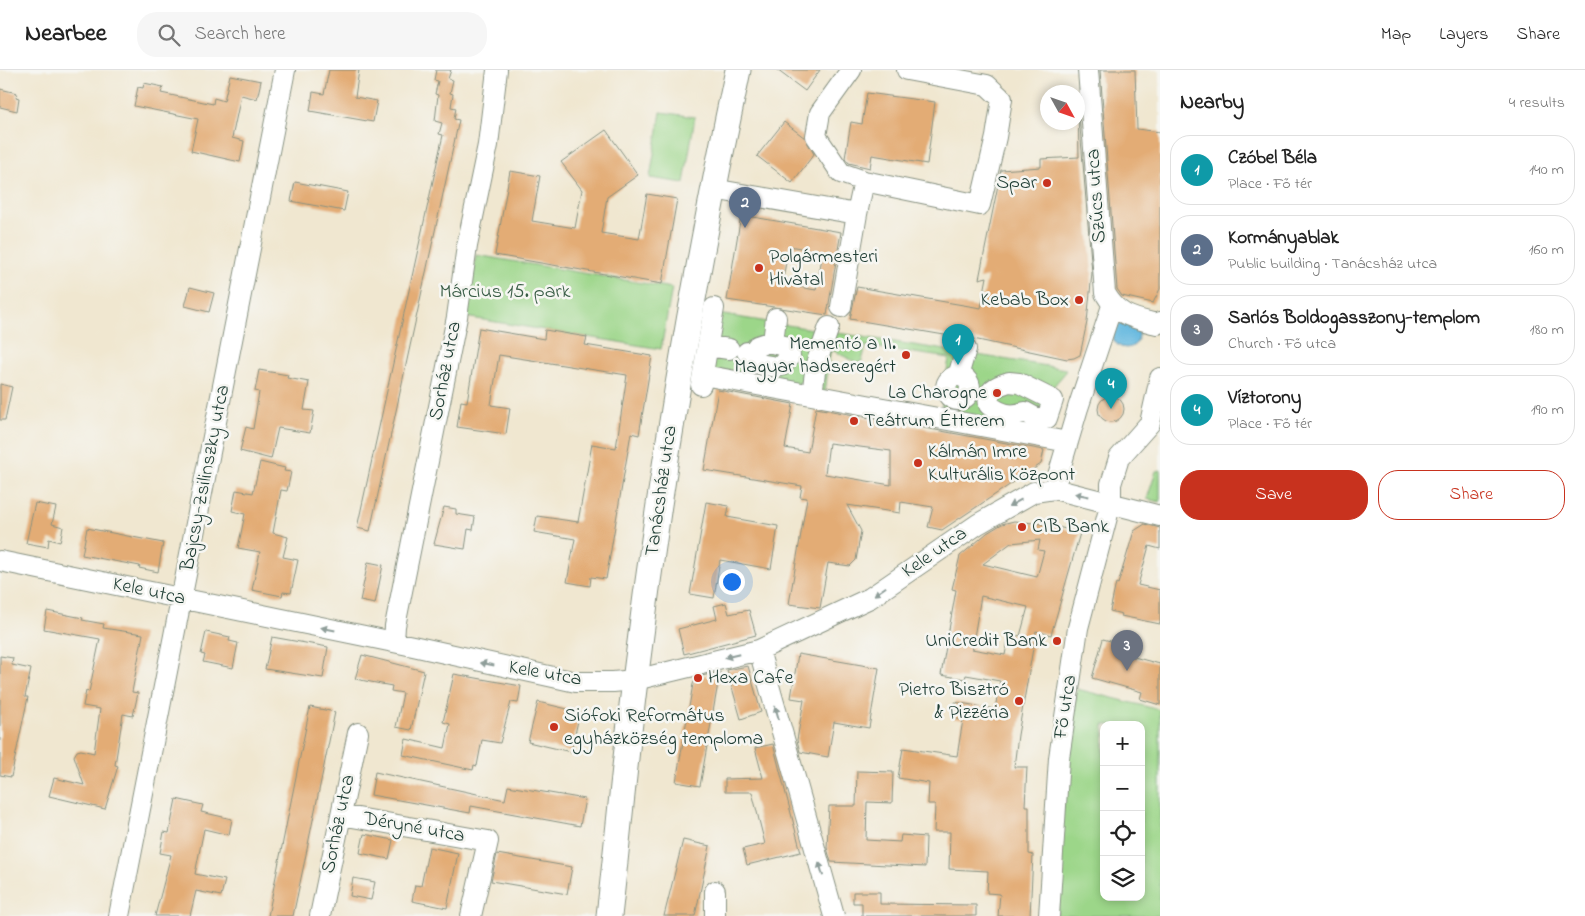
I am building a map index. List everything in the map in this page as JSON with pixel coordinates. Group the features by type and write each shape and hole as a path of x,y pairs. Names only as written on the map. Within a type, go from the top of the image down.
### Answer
{"main road":[{"name":"Tanácsház utca","path":"609,916 635,680 678,381 712,188 738,70"}],"street":[{"name":"Bajcsy-Zsilinszky utca","path":"119,916 285,70"},
{"name":"Sorház utca","path":"394,642 395,626 455,326 467,246 488,145 498,70"},
{"path":"851,70 820,113 816,136 841,173 864,181 980,205 996,137 1002,99 987,85 908,70"},
{"name":"Szűcs utca","path":"1088,70 1108,300"},
{"path":"841,307 864,181"},
{"path":"712,188 857,214"},
{"path":"1160,322 1157,324 1130,318 1108,300 1054,489 1160,516"},
{"path":"714,308 702,380 766,387 958,422 994,419 1024,412 1036,418 1047,418 1053,400 1019,383 1009,382 996,386 988,398 994,419"},
{"path":"708,346 783,366 790,356 784,346 773,342 776,318"},
{"path":"812,395 816,364 829,326"},
{"path":"958,422 955,411 958,400 965,397 970,387 965,379 958,376 966,349"},
{"path":"749,356 766,387"},
{"name":"Fő utca","path":"1049,916 1060,749 1078,628 1111,502 1112,484 1119,458 1150,423 1160,378"},
{"path":"994,419 1068,442"},
{"name":"Kele utca","path":"0,561 394,642 576,682 635,680 759,650 870,598 978,524 1034,492 1054,489"},
{"path":"759,650 834,916"},
{"name":"Sorház utca","path":"320,916 358,733"},
{"name":"Déryné utca","path":"341,815 488,841 471,916"},
{"path":"715,890 715,916"}],"green space":[{"path":"661,112 695,117 684,183 650,178"},
{"name":"Március 15. park","path":"476,255 672,288 661,349 465,317"},
{"path":"711,313 1066,369 1051,389 1044,431 939,423 949,358 866,346 862,361 857,363 832,350 825,393 700,381"},
{"path":"1160,470 1160,502 1147,499 1156,471"},
{"path":"1077,689 1160,710 1160,916 1057,916 1060,833"}],"water":[{"path":"1126,322 1135,326 1139,335 1135,344 1126,348 1117,344 1113,335 1117,326"}],"building":[{"path":"329,70 359,70 355,97 377,101 373,122 310,111 313,92 324,94"},
{"path":"436,70 451,70 448,79 453,80 450,93 453,94 451,107 456,108 454,119 459,120 370,531 357,528 443,135 439,134 442,123 435,121 438,95 435,94 438,81 434,80"},
{"path":"777,70 820,70 805,91"},
{"path":"1100,70 1135,70 1137,129 1160,132 1160,289 1153,303 1122,296 1117,289"},
{"path":"230,75 261,81 257,99 241,95 232,138 244,141 240,162 191,151 198,119 134,106 138,87 143,88 144,83 163,87 161,93 213,104 214,98 224,101"},
{"path":"0,89 17,93 16,97 19,98 17,111 0,107"},
{"path":"867,93 935,102 927,164 872,155 870,168 849,163 845,158 851,122 862,124"},
{"path":"784,122 805,138 814,154 792,183 757,156"},
{"path":"606,130 638,175 607,197 601,233 639,239 647,194 677,199 662,284 495,255 510,171 540,176 532,221 575,228 582,190 561,162"},
{"path":"1078,130 1080,130 1092,273 1087,322 1080,355 1067,359 964,337 850,319 857,287 981,308 987,277 979,279 1001,170 1041,167 1041,159 1079,157"},
{"path":"295,182 348,192 344,211 291,201"},
{"name":"Polgármesteri Hivatal","path":"741,215 841,232 827,315 727,300","holes":["789,246 823,252 816,290 782,284"]},
{"path":"190,287 214,293 209,312 185,306"},
{"path":"479,328 544,339 545,330 587,337 585,345 652,356 639,435 631,433 606,579 591,577 590,586 567,582 575,539 534,532 537,516 578,522 592,444 616,448 627,375 499,355 491,405 510,408 506,434 457,427 461,401 467,402"},
{"path":"259,370 288,375 287,378 309,382 304,410 314,411 310,433 278,428 271,459 240,451 246,427 253,429 259,392 255,391"},
{"path":"0,384 12,387 5,420 0,420"},
{"path":"718,390 793,404 785,448 808,452 816,408 1044,450 1041,464 942,530 928,527 933,507 901,502 900,513 847,505 861,531 856,560 850,566 828,563 820,608 789,604 807,498 800,497 802,486 704,470","holes":["829,443 891,451 891,485 825,474"]},
{"path":"1111,396 1120,400 1124,409 1120,418 1111,422 1102,418 1098,409 1102,400"},
{"path":"260,462 285,468 284,471 291,472 287,491 281,490 273,533 288,537 283,557 298,560 291,593 283,592 282,596 252,590 260,552 238,548 245,514 232,511 236,490 253,493"},
{"path":"706,502 729,506 727,517 778,526 771,569 720,560 714,598 690,594"},
{"path":"35,503 56,507 52,524 63,527 60,542 49,539 48,547 26,543"},
{"path":"444,507 456,509 456,514 475,517 473,530 468,529 465,549 434,544"},
{"path":"1014,521 1051,525 1080,533 1051,635 1036,631 1018,735 1014,767 1027,767 1025,806 1029,806 1029,854 1033,855 1030,916 998,916 1000,894 987,893 988,871 949,869 950,832 934,832 935,804 928,804 929,783 898,778 903,748 957,756 963,720 952,718 955,702 995,709 1000,681 966,675 965,679 941,675 956,590 952,589 960,556 987,533 1002,524","holes":["1040,540 1038,550 1044,551 1037,577 983,564 1011,543","981,596 1028,607 1020,636 1009,634 1005,655 972,649"]},
{"path":"1145,524 1160,528 1160,549 1149,546 1138,585 1160,590 1160,624 1121,616 1122,614 1110,611 1116,583 1118,584 1134,531"},
{"path":"87,528 163,543 158,572 139,568 140,566 82,555"},
{"path":"368,562 383,565 375,604 360,601"},
{"path":"726,603 729,614 749,610 756,635 684,654 678,629 717,619 714,606"},
{"path":"47,611 104,624 103,628 143,634 132,692 138,693 133,716 123,714 115,765 118,766 105,809 49,796 54,778 84,785 74,756 77,751 81,750 94,753 100,709 83,706 86,691 89,692 100,639 44,629"},
{"path":"206,632 230,637 229,641 238,643 233,668 203,662 205,655 201,654"},
{"path":"272,637 328,647 323,678 265,669"},
{"path":"1103,639 1118,643 1115,652 1160,664 1160,705 1140,699 1142,692 1092,678"},
{"path":"798,654 879,668 869,728 834,722 828,757 800,752 797,740 804,700 791,698"},
{"path":"362,655 424,671 411,730 396,727 403,693 391,691 392,686 355,679"},
{"path":"0,656 13,658 12,665 31,669 25,697 28,697 11,777 0,775"},
{"path":"748,666 761,712 741,719 727,670"},
{"path":"720,672 700,786 676,782 693,684 697,677"},
{"path":"454,674 521,686 518,703 511,702 500,743 482,740 477,766 474,765 473,770 403,755 406,739 445,748 450,724 443,722"},
{"name":"Siófoki Református egyházközség temploma","path":"538,702 580,712 571,752 528,742"},
{"path":"310,707 335,712 293,916 268,916"},
{"path":"773,744 801,852 747,865 743,849 765,844 752,792 725,792 725,779 763,778 755,748"},
{"path":"857,771 893,772 892,803 867,802 866,840 900,842 901,835 926,837 925,867 831,862 827,848 829,806 856,806"},
{"path":"375,772 505,800 508,786 585,799 580,826 471,806 470,813 371,795"},
{"path":"176,799 203,805 201,812 232,819 229,835 204,829 195,874 225,880 221,896 196,891 190,916 155,916 171,855 160,853 164,832 169,833"},
{"path":"364,834 393,840 389,859 360,853"},
{"path":"683,840 710,846 695,916 664,916"},
{"path":"429,847 458,853 447,908 412,901 415,885 421,886"},
{"path":"497,854 572,867 567,894 491,881"},
{"path":"353,878 375,882 371,900 350,896"},
{"path":"853,892 880,892 880,904 976,905 976,916 862,916 862,903 853,903"}],"place":[{"name":"Spar","path":"1047,183"},
{"name":"Kormányablak","path":"745,228"},
{"name":"Polgármesteri Hivatal","path":"759,268"},
{"name":"Kebab Box","path":"1079,300"},
{"name":"Mementó a II. Magyar hadseregért","path":"906,355"},
{"name":"Czóbel Béla","path":"958,365"},
{"name":"La Charogne","path":"997,393"},
{"name":"Víztorony","path":"1111,409"},
{"name":"Teátrum Étterem","path":"854,421"},
{"name":"Kálmán Imre Kulturális Központ","path":"918,463"},
{"name":"CIB Bank","path":"1022,527"},
{"name":"UniCredit Bank","path":"1057,641"},
{"name":"Sarlós Boldogasszony-templom","path":"1127,671"},
{"name":"Hexa Cafe","path":"698,678"},
{"name":"Pietro Bisztró & Pizzéria","path":"1019,701"},
{"name":"Siófoki Református egyházközség temploma","path":"554,727"}]}
